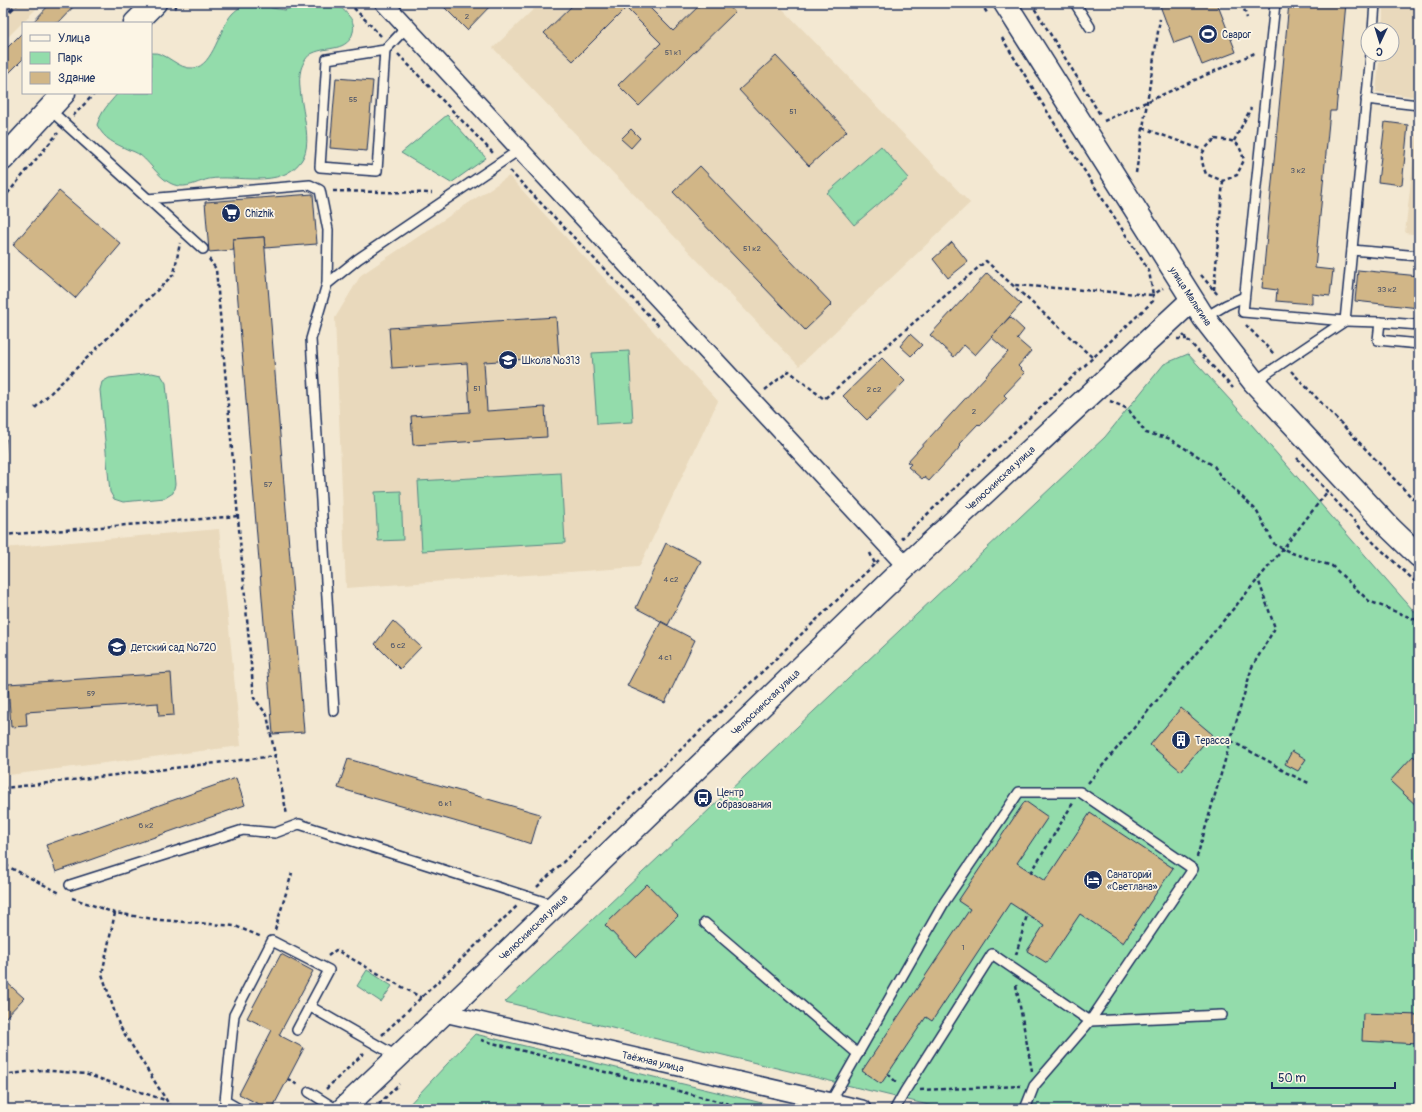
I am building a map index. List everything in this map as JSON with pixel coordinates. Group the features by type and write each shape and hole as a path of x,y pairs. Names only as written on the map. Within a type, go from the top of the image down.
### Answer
{"street":[{"path":"136,22 155,3"},
{"path":"384,3 906,566"},
{"name":"улица Малыгина","path":"997,10 1179,278 1204,318 1254,382 1368,505 1419,556"},
{"path":"3,160 63,94"},
{"name":"Челюскинская улица","path":"343,1109 906,566 1192,300"},
{"name":"Таёжная улица","path":"444,1013 862,1109"}],"lane":[{"path":"1075,3 1090,27"},
{"path":"1275,3 1244,297 1244,312 1419,325"},
{"path":"1374,22 1375,3"},
{"path":"388,48 327,59 320,167 377,171 388,48 406,28"},
{"path":"1254,382 1345,320 1370,62"},
{"path":"1366,99 1419,105"},
{"path":"49,109 202,249"},
{"path":"327,284 358,259 519,150"},
{"path":"147,200 310,184 320,190 328,230 327,284 311,339 334,712"},
{"path":"1352,250 1419,256"},
{"path":"1204,318 1226,304 1244,297"},
{"path":"1380,322 1378,340 1419,344"},
{"path":"831,1101 945,901 1018,792 1080,792 1193,869 1090,1021 1034,1086 1025,1109"},
{"path":"70,885 243,830 275,833 299,824 555,905"},
{"path":"705,923 858,1054"},
{"path":"239,1109 225,1101 234,1016 272,941 328,970 297,1030"},
{"path":"895,1109 992,954 1090,1021 1222,1015"},
{"path":"309,1006 398,1057"},
{"path":"313,1095 336,1109"}],"path":[{"path":"350,3 388,48 501,162 662,329"},
{"path":"981,3 997,10"},
{"path":"1242,3 1247,18"},
{"path":"1136,173 1160,19"},
{"path":"313,1095 374,1043 422,998 890,549 1153,301 1149,271 1066,142 1001,36"},
{"path":"1104,121 1270,46"},
{"path":"3,199 65,125 94,94"},
{"path":"1143,128 1203,150"},
{"path":"1214,139 1234,141 1241,148 1244,160 1237,175 1224,181 1206,174 1201,160 1203,150 1214,139"},
{"path":"1214,290 1224,181"},
{"path":"320,190 454,194"},
{"path":"35,408 174,274 182,231"},
{"path":"202,249 216,269 254,698 267,715 290,828"},
{"path":"752,401 790,371 824,399 986,261 1093,358"},
{"path":"1014,285 1153,295 1195,268 1226,304 1419,505"},
{"path":"1108,400 1128,408 1146,433 1168,438 1214,466 1221,477 1256,510 1275,545 1292,553 1332,566 1369,601 1419,621"},
{"path":"1031,873 1080,792 1283,549 1327,492"},
{"path":"3,535 238,516"},
{"path":"869,550 875,564"},
{"path":"1193,869 1252,667 1275,628 1258,579"},
{"path":"1231,741 1272,762 1285,772 1311,784"},
{"path":"3,786 5,788 275,756"},
{"path":"3,858 7,866 62,894"},
{"path":"68,897 115,913 160,920 235,926 272,941 292,872"},
{"path":"115,913 102,974 119,1025 172,1109"},
{"path":"888,1074 905,1091 1034,1086 1012,967 1027,915"},
{"path":"316,963 336,950 422,998"},
{"path":"474,1038 748,1109"},
{"path":"3,1075 42,1070 85,1074 166,1100"}],"shaded area":[{"path":"3,3 42,3 22,22 3,42"},
{"path":"540,3 777,3 970,203 799,366 493,48"},
{"path":"1384,3 1419,3 1419,97 1376,92 1379,62 1400,62 1400,22 1383,22"},
{"path":"1419,110 1419,235 1405,233"},
{"name":"Школа №313","path":"509,176 718,401 639,567 346,588 335,318 361,275"},
{"name":"Детский сад №720","path":"219,529 241,746 9,775 3,772 3,548"}],"green space":[{"path":"331,2 344,10 351,18 354,30 347,43 342,46 311,54 301,69 300,91 307,141 305,152 301,161 292,170 271,178 221,178 209,179 191,185 174,185 158,174 140,155 114,143 107,138 97,125 99,120 103,111 117,94 152,94 152,53 157,53 167,57 177,64 188,68 201,66 211,53 232,14 236,10 251,3 262,3 272,8 284,10 295,7 298,3"},
{"path":"447,115 486,158 451,183 401,153"},
{"path":"881,146 909,178 854,225 827,193"},
{"path":"629,351 633,422 597,424 592,353"},
{"path":"1188,354 1231,401 1419,617 1419,1109 945,1109 505,1002 1105,437 1164,364"},
{"path":"152,373 161,375 166,383 175,484 173,493 165,498 123,502 114,499 110,492 100,390 102,382 109,378"},
{"path":"561,473 565,543 422,551 418,481"},
{"path":"401,491 403,540 378,541 375,492"},
{"path":"367,970 392,986 381,1002 357,986"},
{"path":"475,1034 787,1109 405,1109"}],"building":[{"path":"51,3 77,3 59,22 33,22"},
{"path":"440,3 493,3 467,30"},
{"path":"575,3 645,3 673,31 702,3 725,3 735,12 639,106 618,85 661,43 626,8 573,61 544,33"},
{"path":"1159,3 1217,3 1236,52 1202,65 1191,37 1174,43"},
{"path":"1289,3 1346,3 1336,111 1330,111 1315,268 1333,270 1330,296 1312,294 1312,304 1276,301 1277,290 1262,288"},
{"path":"22,33 22,60 3,79 3,52"},
{"path":"776,56 847,131 809,166 739,90"},
{"path":"336,78 373,81 367,151 330,148"},
{"path":"1385,122 1408,125 1402,185 1378,182"},
{"path":"631,129 640,138 631,148 621,139"},
{"path":"700,166 832,304 805,330 673,192"},
{"path":"59,191 121,244 75,298 13,245"},
{"path":"313,194 317,244 265,248 264,237 233,239 234,250 209,252 205,202"},
{"path":"264,237 304,732 273,734 233,239"},
{"path":"952,242 968,262 948,278 933,259"},
{"path":"1358,270 1419,276 1419,308 1355,301"},
{"path":"987,273 1021,304 975,355 964,345 954,357 930,335"},
{"path":"556,317 559,357 484,362 487,411 545,407 547,437 413,445 411,416 470,412 467,363 392,368 389,328"},
{"path":"1010,317 1024,330 1017,339 1031,351 1018,366 1025,373 1004,395 1007,398 980,426 978,424 959,444 961,446 929,481 924,477 922,479 908,467 911,464 907,462 1008,352 991,337"},
{"path":"910,334 922,345 911,356 900,346"},
{"path":"882,358 905,381 867,420 843,396"},
{"path":"3,439 6,439 3,468"},
{"path":"666,543 701,561 668,625 636,608"},
{"path":"393,621 421,647 400,669 375,644"},
{"path":"661,622 695,640 665,703 627,686"},
{"path":"171,673 174,715 159,716 158,703 26,712 27,726 11,727 8,684"},
{"name":"Терасса","path":"1181,708 1212,734 1181,771 1150,745"},
{"path":"1292,751 1306,759 1298,771 1285,764"},
{"path":"1413,756 1419,761 1419,808 1390,781"},
{"path":"348,759 540,814 531,844 338,788"},
{"path":"236,778 245,805 56,872 46,845"},
{"path":"1025,801 1048,817 1017,863 1045,881 1090,813 1173,868 1123,943 1080,914 1047,963 1027,951 1044,925 1010,903 932,1021 926,1017 881,1084 862,1071 970,909 958,901"},
{"path":"647,884 678,916 636,957 605,925"},
{"path":"281,954 313,971 279,1035 304,1048 272,1109 268,1109 239,1094 272,1030 247,1018"},
{"path":"3,979 24,998 3,1020"},
{"path":"1363,1013 1419,1015 1419,1044 1362,1041"}],"railway":[{"path":"3,18 18,3"}],"place":[{"name":"Сварог","path":"1208,34"},
{"name":"Chizhik","path":"231,213"},
{"name":"Школа №313","path":"508,360"},
{"name":"Детский сад №720","path":"117,647"},
{"name":"Терасса","path":"1181,740"},
{"name":"Центр образования","path":"703,798"},
{"name":"Санаторий «Светлана»","path":"1093,880"}]}
